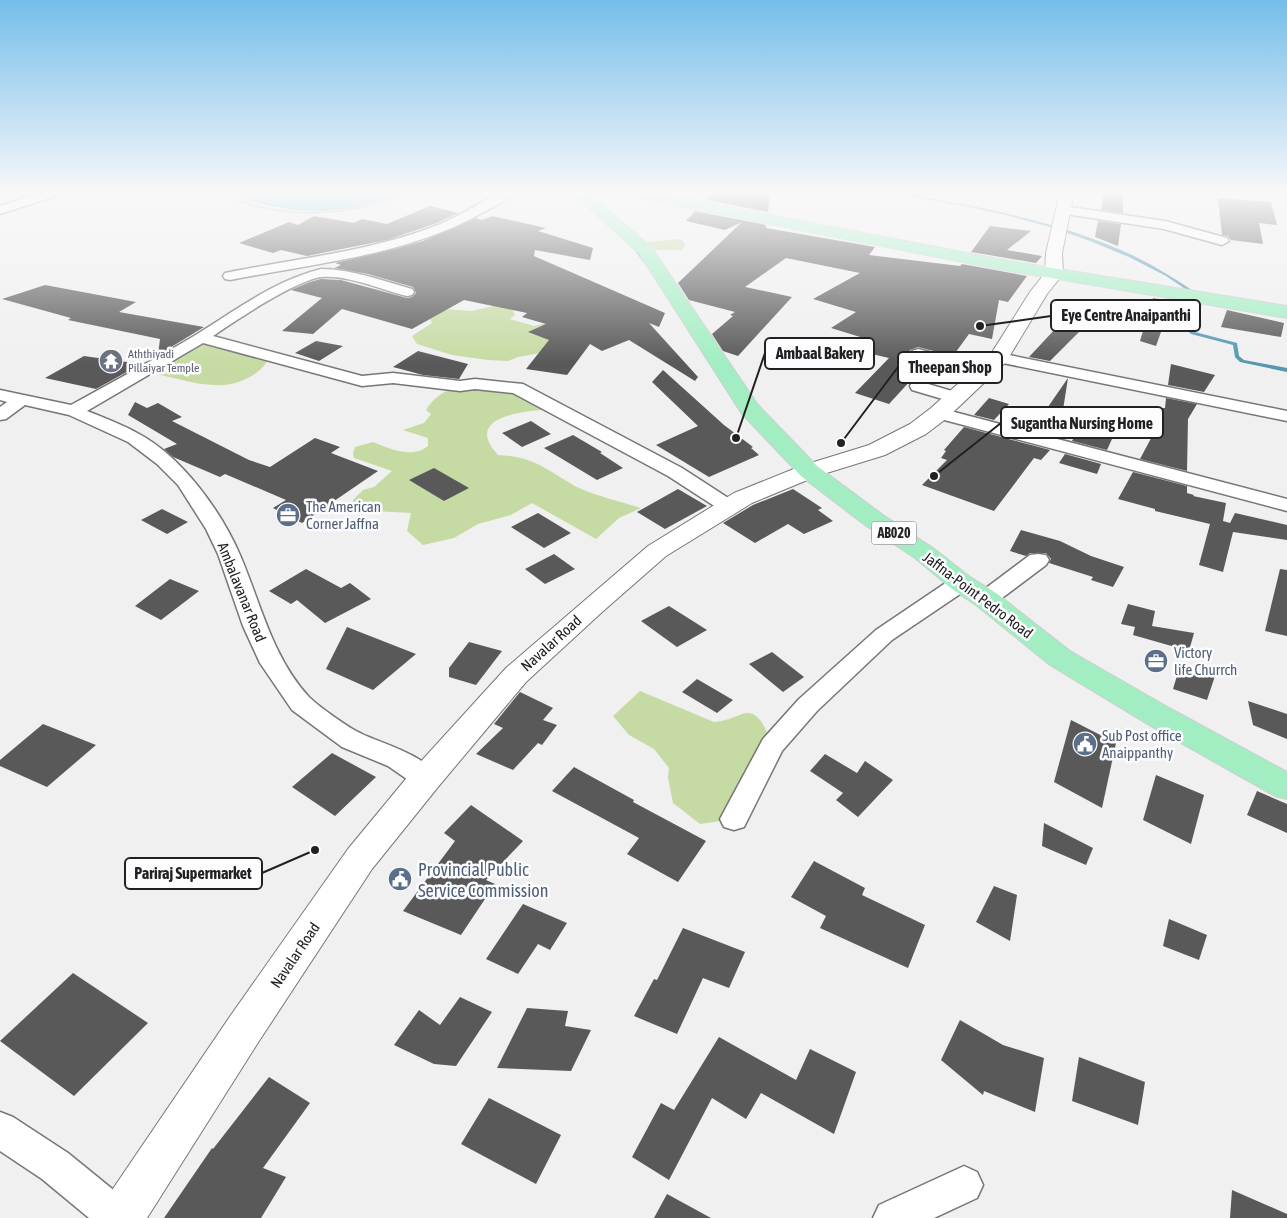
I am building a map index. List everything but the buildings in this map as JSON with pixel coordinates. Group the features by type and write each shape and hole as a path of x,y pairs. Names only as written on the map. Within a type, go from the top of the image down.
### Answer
{"main road":[{"name":"Jaffna-Point Pedro Road","path":"644,249 750,409 809,471 874,520 924,553 960,583 986,599 1060,658 1160,717 1287,787"},
{"path":"922,249 1054,274 1287,312"}],"street":[{"path":"230,276 366,249"},
{"path":"1054,274 1055,249"},
{"path":"74,412 201,338 221,322 312,275 331,273 407,292"},
{"name":"Navalar Road","path":"120,1218 245,1028 360,859 516,675 591,606 657,551 743,498 809,471 877,450 918,429 939,413 992,365 1039,292 1054,274"},
{"path":"201,338 362,381 393,378 460,386 475,384 517,388 675,472 729,507"},
{"path":"918,354 1287,416"},
{"path":"918,386 956,398"},
{"name":"Ambalavanar Road","path":"0,395 74,412 134,438 164,460 186,482 229,554 254,626 272,663 301,704 351,740 397,759 426,779"},
{"path":"0,415 21,400"},
{"path":"939,413 1287,504"},
{"path":"986,599 1038,560"},
{"path":"734,819 772,746 808,705 884,635 960,583"},
{"path":"0,1130 55,1166 120,1218"},
{"path":"892,1218 964,1185"}],"green space":[{"path":"644,249 683,249 682,250"},
{"path":"499,305 512,308 515,315 510,319 534,326 555,321 547,352 518,357 508,361 488,360 452,355 417,344 412,336 432,323 429,317 444,309 471,311"},
{"path":"201,338 269,358 250,377 224,385 195,383 144,371"},
{"path":"489,384 560,409 519,413 494,422 488,430 488,441 498,455 531,461 582,489 641,508 619,518 596,539 532,503 511,515 478,524 454,538 423,545 407,531 411,513 354,510 353,500 363,490 374,487 392,471 354,458 355,447 373,442 401,452 422,450 428,446 428,438 403,430 424,423 431,414 426,410 432,402 446,391 454,388"},
{"path":"640,691 714,722 749,713 759,718 772,746 734,819 700,824 673,803 668,778 669,768 654,749 629,735 613,716"}],"waterway":[{"path":"635,249 649,267"},
{"path":"1114,249 1168,276 1202,299 1188,329 1193,333 1235,344 1237,357 1242,361 1287,370"}],"place":[{"name":"Eye Centre Anaipanthi","path":"980,326"},
{"name":"Aththiyadi Pillaiyar Temple","path":"111,361"},
{"name":"Ambaal Bakery","path":"736,438"},
{"name":"Theepan Shop","path":"841,443"},
{"name":"Sugantha Nursing Home","path":"934,476"},
{"name":"The American Corner Jaffna","path":"288,515"},
{"name":"Victory life Churrch","path":"1156,661"},
{"name":"Sub Post office Anaippanthy","path":"1085,744"},
{"name":"Pariraj Supermarket","path":"315,850"},
{"name":"Provincial Public Service Commission","path":"400,879"}]}
